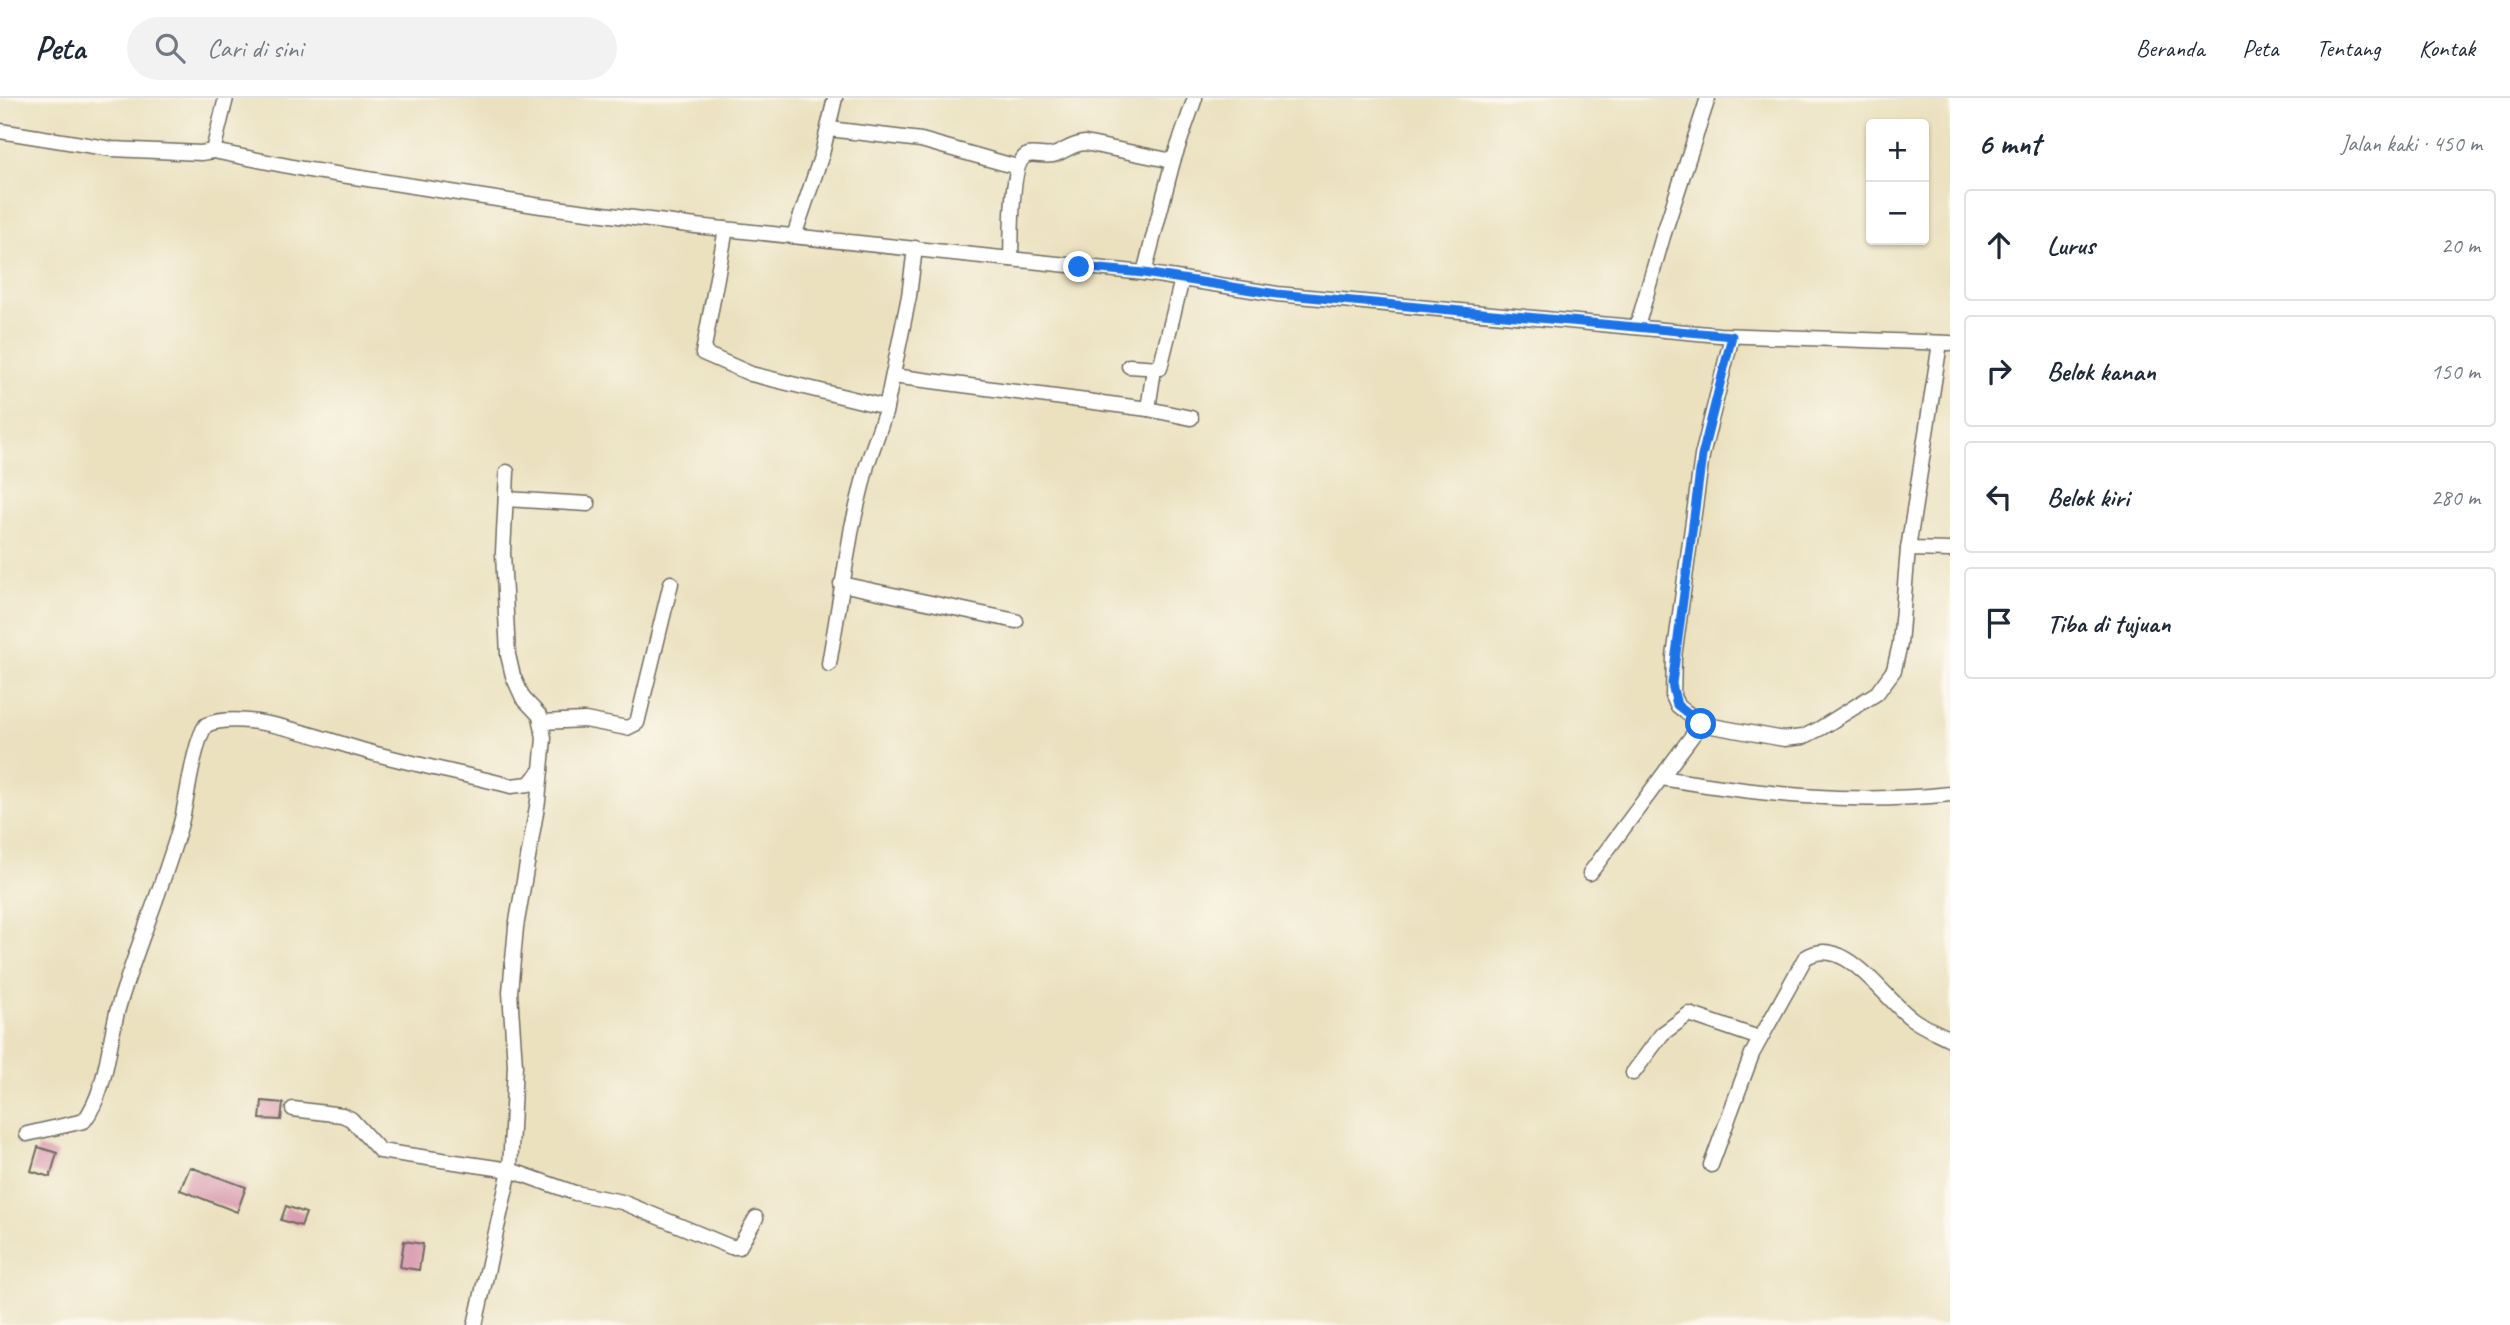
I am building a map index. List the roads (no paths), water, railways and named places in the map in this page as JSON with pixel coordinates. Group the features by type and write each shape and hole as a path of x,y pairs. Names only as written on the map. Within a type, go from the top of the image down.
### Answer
{"street":[{"path":"213,151 226,98"},
{"path":"794,236 829,129 835,98"},
{"path":"1144,273 1173,162 1195,98"},
{"path":"1637,327 1663,236 1708,98"},
{"path":"829,129 921,140 1017,167"},
{"path":"0,131 112,149 166,153 213,151 303,169 528,204 726,229 1144,273 1277,294 1732,336 1945,343 1908,549 1897,660 1888,679 1877,693 1821,728 1795,739 1701,724 1677,705 1672,684 1702,456 1732,336"},
{"path":"1011,259 1017,167 1028,155 1055,155 1073,144 1085,143 1173,162"},
{"path":"726,229 703,353 751,374 886,407"},
{"path":"829,664 841,584 867,465 893,376 915,248"},
{"path":"1129,366 1154,369 1161,365 1182,279"},
{"path":"1148,409 1154,369"},
{"path":"893,376 1148,409 1191,418"},
{"path":"475,1325 510,1170 515,1065 510,992 516,927 541,770 542,722 523,698 513,676 508,655 503,553 507,472"},
{"path":"506,499 588,504"},
{"path":"1908,549 1950,550"},
{"path":"542,722 585,720 627,728 637,723 671,583"},
{"path":"841,584 1016,621"},
{"path":"27,1134 84,1121 89,1114 99,1090 119,1006 180,824 199,742 206,725 227,720 283,727 369,752 511,786 529,784 541,770"},
{"path":"1590,873 1701,724"},
{"path":"1662,778 1809,798 1950,794"},
{"path":"1711,1165 1759,1038 1805,958 1822,950 1836,953 1858,967 1912,1019 1950,1039"},
{"path":"1633,1073 1662,1034 1689,1014 1759,1038"},
{"path":"293,1109 342,1115 351,1119 380,1151 510,1170 575,1193 622,1202 735,1248 739,1247 756,1218"}]}
